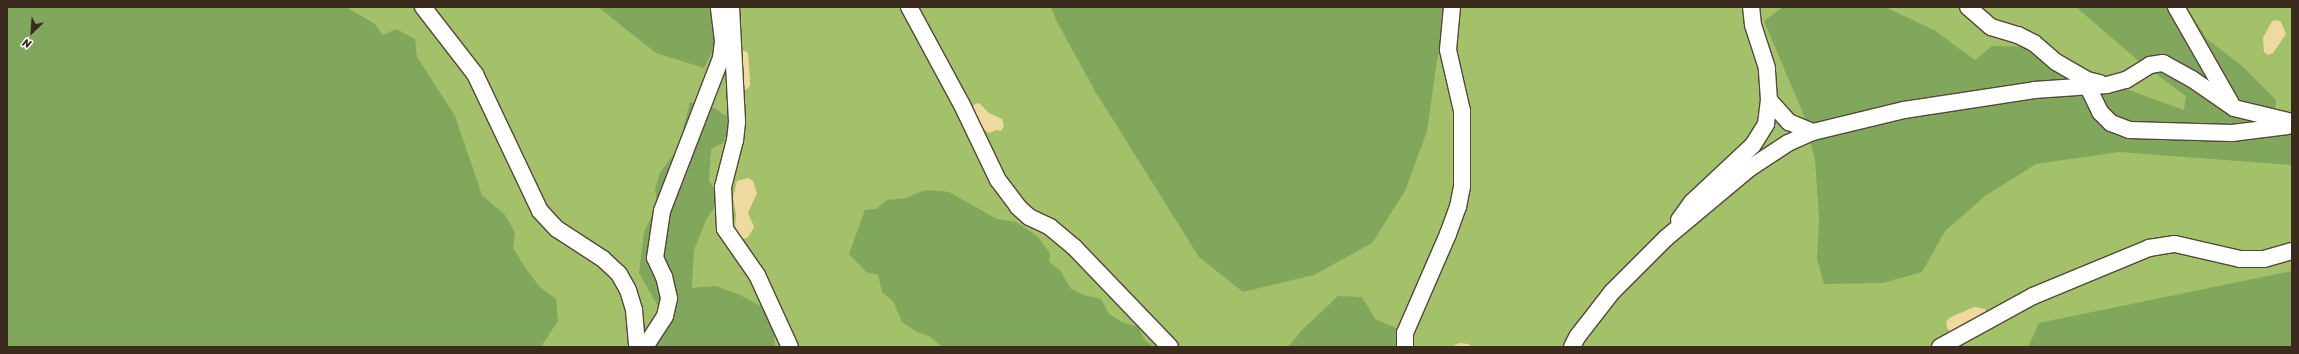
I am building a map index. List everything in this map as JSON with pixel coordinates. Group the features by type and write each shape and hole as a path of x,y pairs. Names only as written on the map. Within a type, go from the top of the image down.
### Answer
{"lane":[{"path":"423,7 475,74 540,211 556,229 603,259 619,274 628,290 634,310 638,347"},
{"path":"645,347 665,316 669,298 664,277 655,258 662,211 721,58 723,41 719,7"},
{"path":"731,7 737,122 735,140 723,187 725,229 757,275 790,347"},
{"path":"909,7 962,105 998,180 1018,207 1030,217 1050,227 1075,248 1170,347"},
{"path":"1405,347 1405,333 1448,234 1458,208 1462,186 1462,111 1448,50 1449,22 1452,7"},
{"path":"1666,238 1692,202 1753,145 1766,124 1769,100 1767,68 1753,25 1751,7"},
{"path":"1968,7 1991,27 2018,35 2034,43 2056,62 2087,80 2107,85"},
{"path":"2176,7 2234,108"},
{"path":"1572,347 1577,337 1612,292 1666,238 1750,168 1788,143 1813,132 1904,110 2034,90 2107,85 2126,80 2150,65 2163,63 2192,79 2234,108 2292,122"},
{"path":"2088,87 2100,112 2111,123 2129,130 2232,133 2292,125"},
{"path":"1769,100 1789,122 1813,132"},
{"path":"1940,347 2033,296 2148,248 2175,244 2240,260 2264,259 2292,251"},
{"path":"777,347 779,322"}],"green space":[{"path":"7,7 346,7 375,24 383,35 396,29 415,39 417,57 455,116 482,195 505,215 515,233 513,248 526,269 540,287 556,299 558,321 541,347 7,347"},
{"path":"185,7 2292,7 2292,347 311,347"},
{"path":"598,7 712,7 716,44 704,68 656,53"},
{"path":"1051,7 1450,7 1437,60 1427,131 1405,191 1372,243 1314,275 1243,292 1199,257 1095,91 1056,20"},
{"path":"1783,7 1885,7 1934,30 1975,60 1992,46 2044,47 2129,90 2184,110 2186,96 2141,63 2076,7 2186,7 2207,39 2242,66 2276,100 2274,122 2292,124 2292,165 2119,152 2036,164 1985,196 1945,231 1922,272 1883,283 1824,284 1817,259 1819,218 1815,160 1803,113 1764,21"},
{"path":"690,102 714,108 729,118 728,132 723,143 711,149 709,181 716,191 714,208 706,220 694,250 692,288 716,286 740,295 768,310 773,322 775,347 647,347 659,308 639,273 644,232 657,204 655,189 660,173 681,144"},
{"path":"925,190 949,192 997,219 1016,222 1037,236 1050,253 1049,262 1060,270 1071,289 1084,295 1101,299 1109,314 1124,323 1138,327 1144,339 1153,347 942,347 929,336 917,332 902,322 893,301 882,292 878,275 866,272 849,254 865,210 876,209 887,200 906,198"},
{"path":"2292,271 2292,347 2028,347 2039,323"},
{"path":"1338,296 1362,297 1375,319 1398,329 1410,347 1288,347 1301,331"}],"sand":[{"path":"2277,20 2281,22 2286,34 2273,53 2268,55 2264,52 2263,38 2272,21"},
{"path":"740,48 748,53 750,80 750,86 742,93"},
{"path":"979,103 989,113 1002,119 1004,126 1001,131 996,130 989,133 980,126 973,108 975,104"},
{"path":"748,178 753,181 757,193 748,213 754,227 748,237 744,239 735,232 736,214 733,197 737,181"},
{"path":"1974,307 1985,309 1987,313 1958,332 1951,332 1947,328 1946,322 1949,318"},
{"path":"1460,343 1468,344 1474,347 1450,347"}]}
